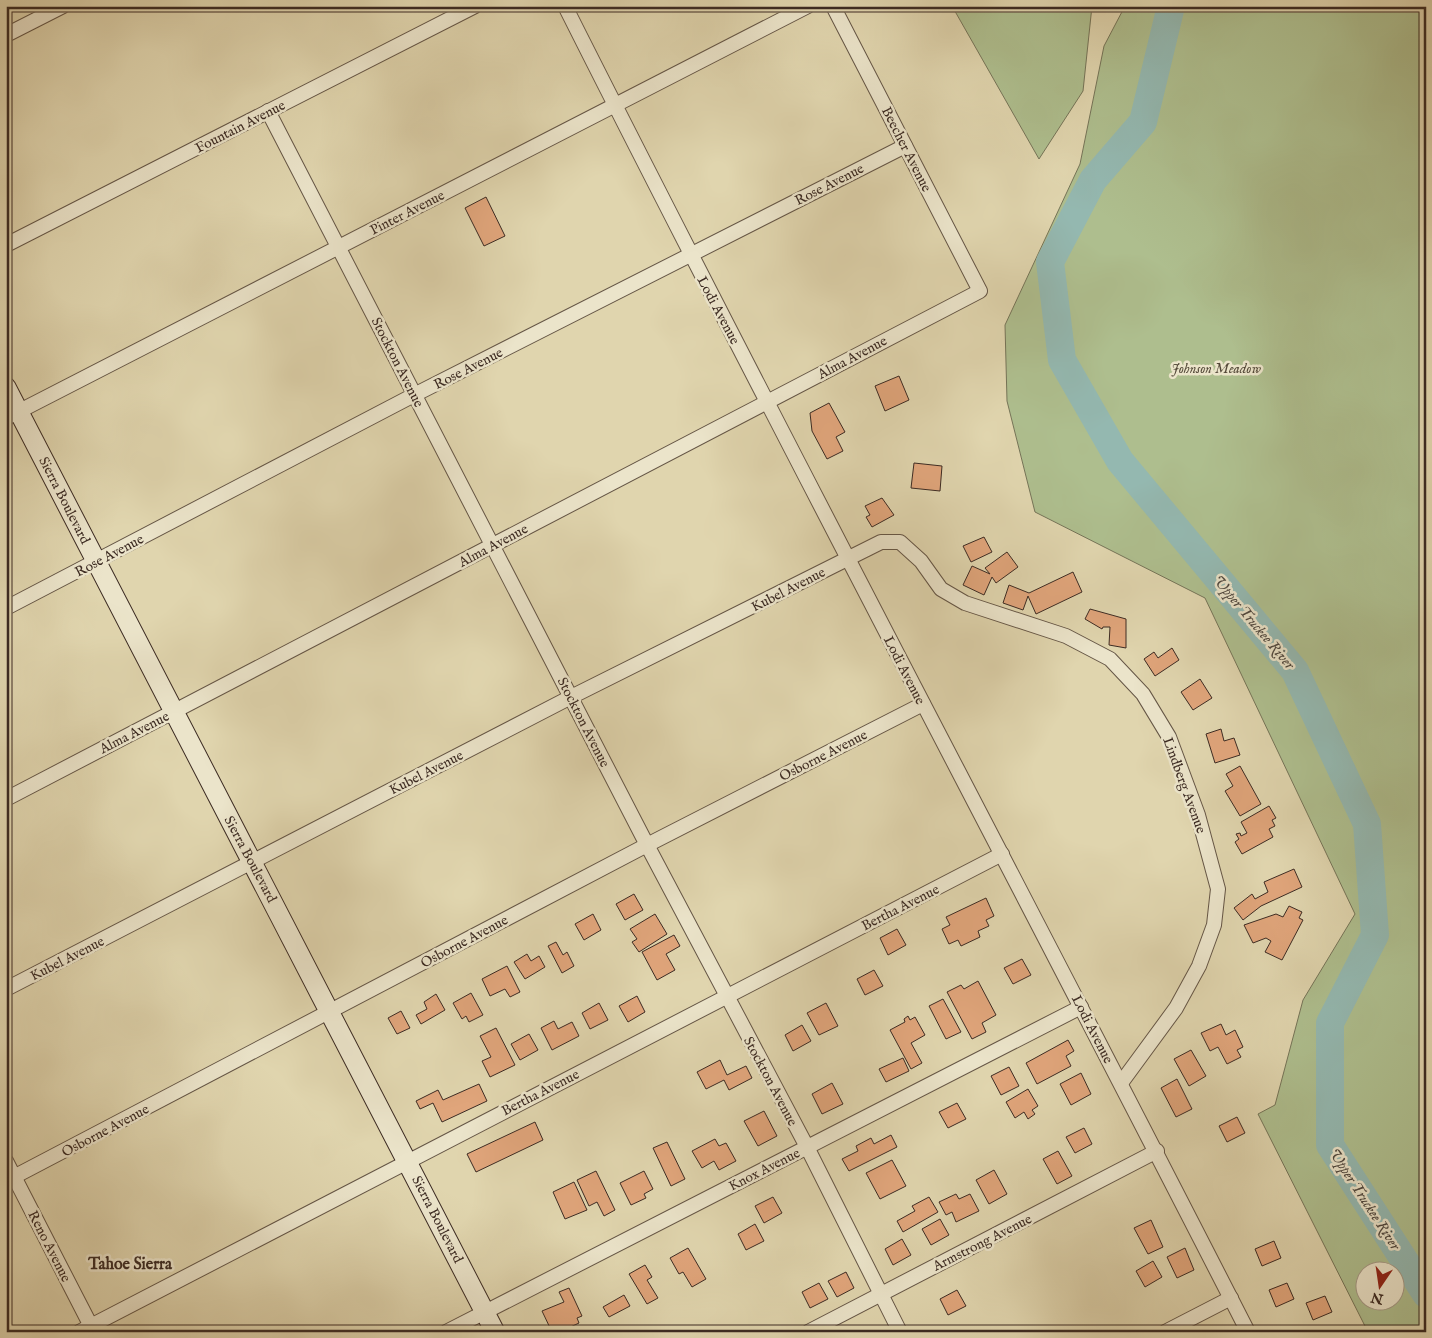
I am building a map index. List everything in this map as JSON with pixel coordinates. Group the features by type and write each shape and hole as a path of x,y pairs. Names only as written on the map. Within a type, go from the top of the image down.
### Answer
{"street":[{"path":"6,35 63,6"},
{"name":"Fountain Avenue","path":"6,246 475,6"},
{"name":"Lodi Avenue","path":"565,6 690,255 922,704 1157,1151 1248,1332"},
{"name":"Pinter Avenue","path":"12,414 808,6"},
{"name":"Beecher Avenue","path":"833,6 980,291"},
{"name":"Stockton Avenue","path":"268,112 726,997 807,1147 900,1332"},
{"name":"Rose Avenue","path":"6,608 414,395 905,146"},
{"name":"Alma Avenue","path":"6,798 980,291"},
{"name":"Sierra Boulevard","path":"6,387 12,414 96,561 408,1160 495,1332"},
{"name":"Lindberg Avenue","path":"848,559 881,542 900,542 921,561 941,589 965,603 1066,636 1110,658 1144,694 1169,737 1198,815 1218,889 1214,925 1199,966 1176,1008 1121,1083"},
{"name":"Kubel Avenue","path":"6,989 571,697 848,559"},
{"name":"Osborne Avenue","path":"10,1179 647,845 922,704"},
{"name":"Bertha Avenue","path":"88,1330 408,1160 1002,854"},
{"name":"Knox Avenue","path":"446,1332 1081,1007"},
{"name":"Armstrong Avenue","path":"808,1332 1157,1151"},
{"name":"Reno Avenue","path":"6,1161 10,1179 88,1330"},
{"path":"1165,1332 1231,1298"}],"green space":[{"path":"952,6 1092,6 1083,91 1039,159"},
{"name":"Johnson Meadow","path":"1125,6 1426,6 1426,1332 1368,1332 1357,1310 1404,1310 1404,1260 1354,1260 1354,1304 1258,1114 1275,1105 1303,1000 1355,914 1205,598 1035,512 1007,401 1005,325 1080,164 1104,46"}],"building":[{"path":"486,197 505,236 484,246 465,208"},
{"path":"899,376 909,400 885,411 875,386"},
{"path":"829,403 845,432 836,437 843,451 827,459 812,431 810,413"},
{"path":"914,463 942,466 940,491 911,488"},
{"path":"882,498 894,515 872,527 866,517 870,515 865,506"},
{"path":"984,537 992,552 971,562 963,546"},
{"path":"1007,552 1018,567 996,583 992,577 984,595 963,585 972,566 990,574 985,568"},
{"path":"1073,572 1082,592 1036,614 1028,596 1023,610 1003,603 1009,585 1029,593"},
{"path":"1090,609 1126,619 1126,648 1109,645 1110,627 1103,627 1102,629 1085,619"},
{"path":"1172,648 1179,660 1155,676 1144,659 1154,652 1158,658"},
{"path":"1200,679 1212,698 1193,710 1181,692"},
{"path":"1221,729 1224,741 1234,738 1240,755 1215,763 1206,734"},
{"path":"1240,766 1261,804 1240,816 1225,791 1233,786 1226,774"},
{"path":"1269,806 1276,818 1272,820 1275,826 1269,829 1273,837 1242,854 1235,842 1239,839 1236,834 1240,833 1241,836 1247,833 1241,822"},
{"path":"1294,869 1302,887 1261,906 1243,920 1234,908 1252,894 1255,899 1268,892 1264,882"},
{"path":"634,894 643,910 625,920 616,904"},
{"path":"986,898 994,916 986,920 989,926 978,931 980,937 961,946 958,940 949,944 942,929 950,925 946,917"},
{"path":"1289,906 1302,912 1299,918 1303,920 1282,960 1265,952 1271,941 1266,938 1253,943 1244,925 1276,914 1283,917"},
{"path":"593,914 601,930 584,940 575,924"},
{"path":"655,914 667,934 639,952 632,942 637,939 630,929"},
{"path":"897,929 906,945 888,955 880,938"},
{"path":"674,935 680,946 666,954 675,970 657,980 642,952"},
{"path":"556,942 563,955 567,952 574,966 562,973 548,946"},
{"path":"527,954 531,961 539,956 545,967 525,979 514,962"},
{"path":"1022,959 1031,975 1013,984 1004,968"},
{"path":"507,966 520,992 510,997 505,989 490,996 482,979"},
{"path":"874,970 883,986 865,995 857,979"},
{"path":"978,981 996,1015 982,1023 986,1032 972,1039 947,992 961,985 964,989"},
{"path":"471,993 483,1015 469,1022 466,1016 462,1019 453,1003"},
{"path":"436,994 445,1010 421,1024 416,1015 427,1009 424,1002"},
{"path":"637,996 645,1012 628,1022 619,1006"},
{"path":"943,999 961,1032 946,1039 929,1006"},
{"path":"599,1003 608,1020 590,1029 582,1013"},
{"path":"826,1003 838,1026 819,1035 807,1013"},
{"path":"401,1011 410,1028 397,1034 388,1018"},
{"path":"908,1016 910,1020 915,1017 925,1035 911,1043 922,1063 911,1069 890,1030 905,1022 904,1019"},
{"path":"554,1021 558,1029 572,1022 579,1036 552,1050 541,1028"},
{"path":"1221,1024 1226,1035 1235,1030 1243,1047 1237,1050 1241,1057 1227,1064 1218,1047 1210,1051 1201,1033"},
{"path":"802,1025 811,1041 793,1051 785,1035"},
{"path":"496,1028 515,1065 490,1077 482,1061 491,1057 480,1036"},
{"path":"529,1034 538,1050 520,1060 511,1044"},
{"path":"1068,1040 1074,1051 1066,1056 1071,1066 1037,1084 1026,1063"},
{"path":"1191,1050 1206,1076 1189,1086 1174,1059"},
{"path":"903,1058 909,1071 886,1082 879,1069"},
{"path":"720,1060 727,1075 746,1066 752,1078 729,1090 724,1080 706,1089 697,1072"},
{"path":"1009,1067 1019,1086 1001,1095 991,1076"},
{"path":"1081,1073 1091,1094 1071,1105 1060,1084"},
{"path":"1177,1079 1192,1109 1176,1117 1161,1088"},
{"path":"832,1083 843,1104 822,1114 812,1094"},
{"path":"479,1084 487,1101 442,1122 433,1103 420,1109 416,1101 438,1090 443,1100"},
{"path":"1028,1089 1038,1106 1032,1110 1035,1114 1028,1119 1024,1112 1015,1118 1006,1102"},
{"path":"957,1103 966,1119 948,1128 939,1112"},
{"path":"764,1111 777,1136 758,1146 744,1121"},
{"path":"1237,1117 1245,1133 1227,1142 1219,1126"},
{"path":"535,1122 543,1140 476,1172 467,1154"},
{"path":"1084,1128 1092,1144 1075,1153 1066,1137"},
{"path":"891,1135 897,1147 849,1171 842,1159 858,1151 856,1146 871,1138 874,1144"},
{"path":"715,1139 719,1146 726,1143 736,1161 719,1170 714,1161 702,1168 692,1151"},
{"path":"667,1142 685,1179 671,1186 653,1148"},
{"path":"1058,1151 1072,1176 1057,1184 1043,1159"},
{"path":"892,1160 906,1186 880,1199 866,1173"},
{"path":"994,1170 1007,1194 989,1204 976,1180"},
{"path":"596,1171 615,1210 604,1216 597,1202 589,1206 577,1180"},
{"path":"644,1171 653,1189 644,1194 646,1198 631,1205 620,1183"},
{"path":"574,1182 587,1210 565,1219 553,1192"},
{"path":"956,1194 959,1199 970,1194 979,1211 956,1222 952,1212 946,1215 939,1202"},
{"path":"773,1197 782,1213 764,1223 755,1206"},
{"path":"929,1197 938,1212 903,1232 897,1221 915,1211 912,1206"},
{"path":"940,1219 949,1235 931,1245 922,1229"},
{"path":"1151,1220 1163,1247 1148,1254 1134,1228"},
{"path":"755,1224 764,1241 746,1250 738,1234"},
{"path":"902,1239 911,1255 893,1265 885,1249"},
{"path":"1274,1241 1281,1258 1262,1266 1255,1249"},
{"path":"688,1248 706,1279 692,1287 683,1272 679,1274 670,1258"},
{"path":"1185,1248 1194,1270 1177,1278 1167,1257"},
{"path":"1153,1261 1162,1277 1145,1287 1136,1271"},
{"path":"645,1265 652,1277 647,1280 658,1298 647,1304 629,1274"},
{"path":"846,1272 854,1288 837,1297 828,1281"},
{"path":"819,1283 828,1299 810,1308 802,1292"},
{"path":"1287,1283 1294,1299 1276,1307 1269,1290"},
{"path":"569,1288 582,1316 577,1318 579,1323 562,1331 561,1329 552,1332 542,1311 564,1302 559,1292"},
{"path":"957,1290 966,1306 948,1315 940,1299"},
{"path":"624,1295 630,1306 609,1317 603,1307"},
{"path":"1325,1296 1332,1312 1313,1320 1306,1303"}],"waterway":[{"name":"Upper Truckee River","path":"1171,6 1143,122 1093,180 1050,262 1062,360 1120,461 1295,671 1367,824 1375,935 1330,1023 1330,1145 1426,1294"}],"district":[{"name":"Tahoe Sierra","path":"130,1263"}]}
